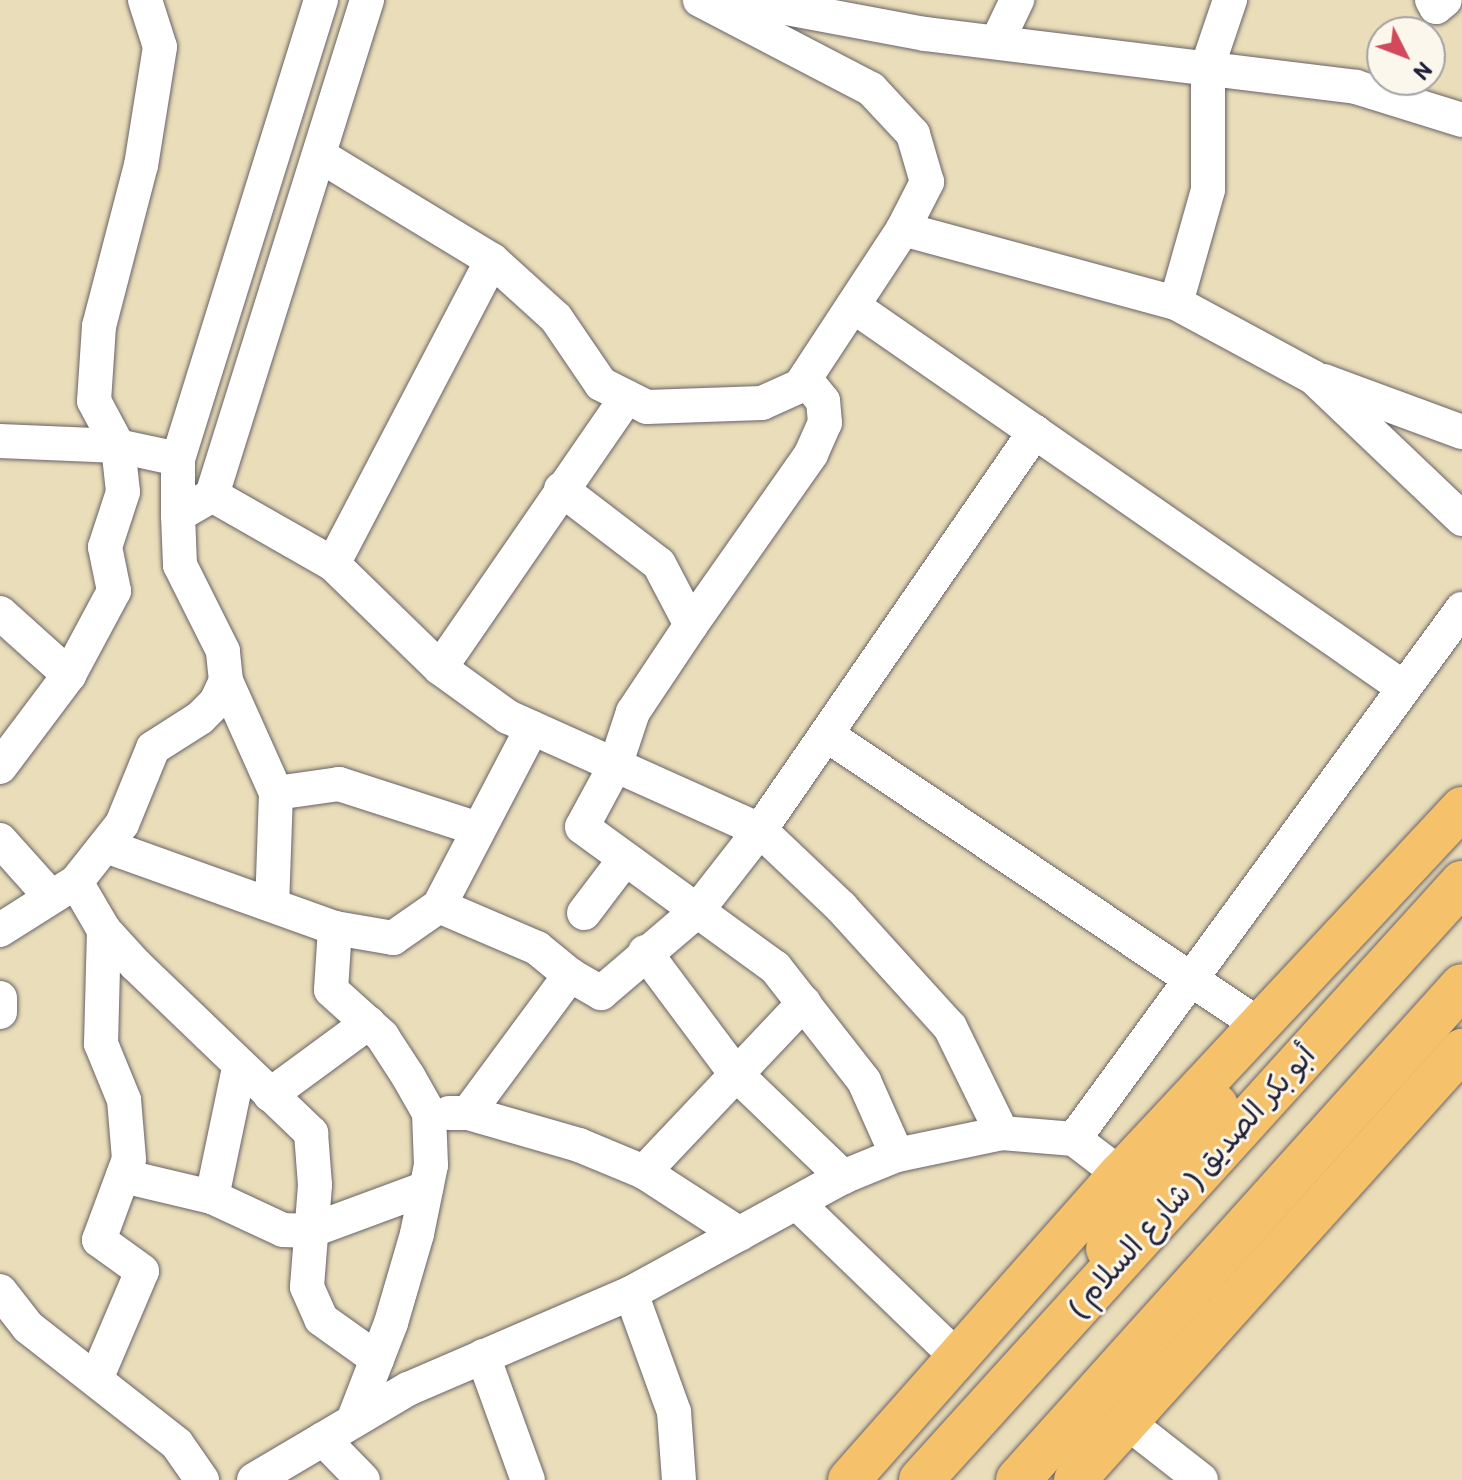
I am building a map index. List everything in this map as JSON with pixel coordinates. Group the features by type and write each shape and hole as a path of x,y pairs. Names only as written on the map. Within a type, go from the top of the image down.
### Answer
{"highway":[{"name":"( شارع السلام ) أبو بكر الصديق","path":"921,1480 1462,883"},
{"path":"1018,1480 1462,986"}],"main road":[{"path":"849,1480 1120,1174 1462,808"},
{"path":"992,1400 1355,922"},
{"path":"1050,1445 1462,1050"},
{"path":"1075,1480 1462,1050"}],"street":[{"path":"0,767 69,675 114,591 105,547 123,492 118,446 94,401 99,326 141,165 160,47 145,0"},
{"path":"272,905 276,793 226,681 223,651 180,565 178,459 321,0"},
{"path":"178,515 212,495 367,0"},
{"path":"319,155 492,260 556,318 601,384 647,407 762,403 805,379 903,229 927,182 913,134 871,89 700,0"},
{"path":"743,0 825,7 997,42 1208,65 1356,87 1462,120"},
{"path":"997,42 1017,0"},
{"path":"1176,303 1208,190 1208,65 1230,0"},
{"path":"1432,0 1436,7 1445,0"},
{"path":"903,229 1176,303 1313,377 1462,432"},
{"path":"333,564 492,260"},
{"path":"853,306 1404,688"},
{"path":"1313,377 1462,519"},
{"path":"805,379 823,401 825,423 811,454 633,712 615,766 582,827 775,967 864,1081 897,1155"},
{"path":"440,668 627,397"},
{"path":"439,906 537,948 570,975 601,993 645,952 696,912 760,830 1035,432"},
{"path":"0,441 118,446 178,459"},
{"path":"561,489 659,564 691,625"},
{"path":"212,495 333,564 440,668 532,728 760,830 841,907 950,1027 1002,1133"},
{"path":"1074,1139 1462,609"},
{"path":"0,613 69,675"},
{"path":"0,930 63,889 106,846 122,824 153,748 200,718 216,702 226,681"},
{"path":"106,846 335,928 393,938 439,906 532,728"},
{"path":"827,735 1259,1025"},
{"path":"276,793 339,784 478,829"},
{"path":"0,840 63,889 239,1068 311,1133 315,1185 307,1287 321,1319 377,1359"},
{"path":"584,913 625,859"},
{"path":"335,928 331,990 382,1036 429,1113 426,1188 417,1234 377,1359 353,1421"},
{"path":"96,1379 142,1271 99,1240 129,1159 124,1100 101,1044 104,930"},
{"path":"645,952 736,1074 843,1177"},
{"path":"468,1113 570,975"},
{"path":"0,998 0,1012"},
{"path":"644,1172 804,1003"},
{"path":"270,1095 368,1023"},
{"path":"212,1197 239,1068"},
{"path":"429,1113 468,1113 579,1145 644,1172 740,1234"},
{"path":"254,1480 408,1389 631,1293 843,1177 897,1155 1002,1133 1074,1139 1120,1174"},
{"path":"123,1176 212,1197 283,1230 310,1231 426,1188"},
{"path":"797,1203 958,1358"},
{"path":"0,1291 28,1327 177,1444 202,1480"},
{"path":"631,1293 674,1412 679,1480"},
{"path":"483,1356 528,1480"},
{"path":"1127,1422 1201,1480"},
{"path":"323,1439 363,1480"}]}
